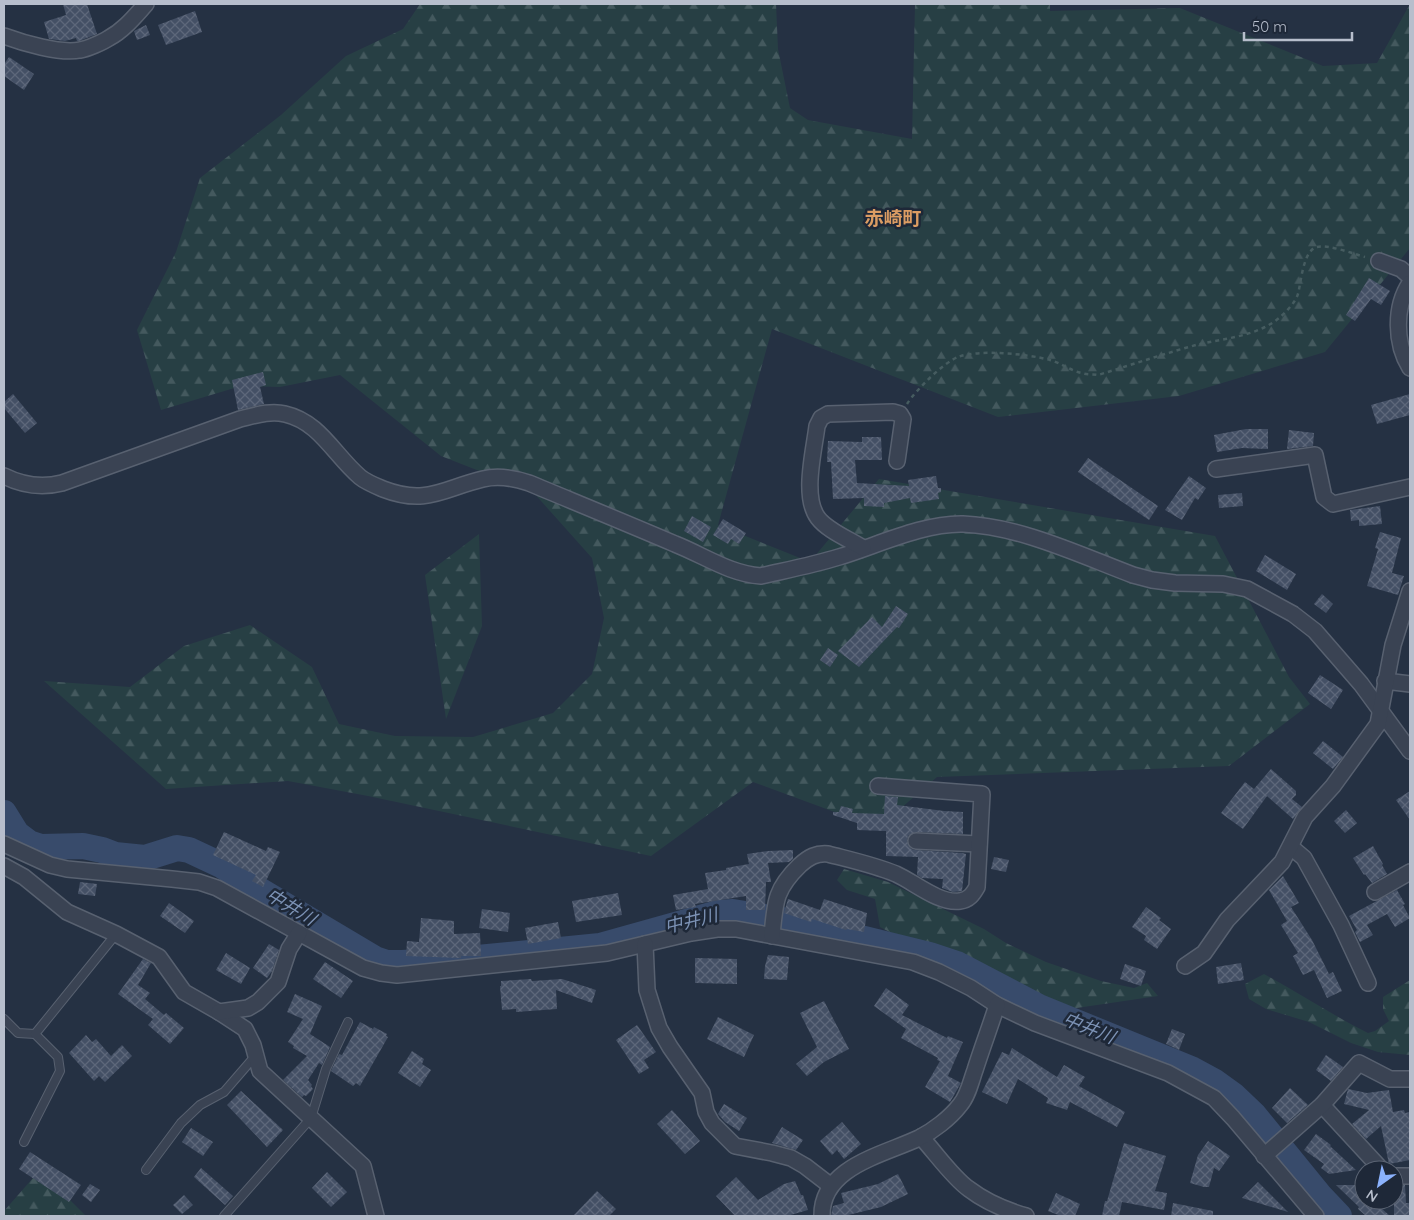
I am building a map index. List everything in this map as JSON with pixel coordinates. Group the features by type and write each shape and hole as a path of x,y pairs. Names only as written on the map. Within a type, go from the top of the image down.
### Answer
{"street":[{"path":"4,36 25,44 64,50 80,50 109,38 125,26 146,4"},
{"path":"1379,261 1401,269 1410,276"},
{"path":"1410,283 1405,290 1399,308 1398,324 1401,345 1410,368"},
{"path":"863,548 828,527 818,518 813,508 809,490 817,426 821,418 828,414 893,412 900,414 903,419 896,461"},
{"path":"4,476 30,484 48,486 62,483 240,419 261,414 284,413 320,433 361,478 384,490 410,497 435,495 484,478 509,477 529,483 677,544 735,571 749,575 761,576 839,557 939,526 962,524 994,527 1016,532 1133,575 1152,580 1175,583 1224,584 1247,589 1293,614 1315,631 1360,684 1410,750"},
{"path":"1216,469 1315,455 1324,497 1334,504 1410,488"},
{"path":"1184,966 1204,953 1226,920 1282,862 1305,817 1333,786 1378,724 1379,709 1393,645 1410,591"},
{"path":"1385,681 1410,684"},
{"path":"772,932 775,910 782,886 787,878 806,861 820,854 828,854 874,866 896,874 942,898 961,901 969,898 977,886 982,794 878,786"},
{"path":"916,841 979,844"},
{"path":"4,844 50,865 67,869 199,882 217,888 363,968 381,973 397,975 607,953 717,929 772,932 913,962 939,972 971,988 997,1005 1053,1030 1168,1073 1214,1098 1267,1153 1307,1213"},
{"path":"1291,847 1304,858 1341,925 1368,983"},
{"path":"4,866 24,877 67,912 116,934 159,957 184,992 245,1029 253,1045 260,1071 363,1166 376,1216"},
{"path":"1375,892 1410,872"},
{"path":"219,1012 248,1008 258,1002 278,982 289,949 299,933"},
{"path":"645,944 647,990 658,1028 702,1093 706,1112 712,1123 736,1146 791,1158 831,1186"},
{"path":"822,1216 825,1196 842,1173 921,1137 950,1116 962,1103 997,1005"},
{"path":"1267,1153 1322,1105 1359,1063 1390,1079 1410,1079"},
{"path":"1322,1105 1373,1160"},
{"path":"921,1137 967,1188 986,1201 1026,1216"}],"lane":[{"path":"35,1034 116,934"},
{"path":"4,1019 18,1033 35,1034 58,1058 60,1071 24,1142"},
{"path":"224,1216 311,1118 326,1069 348,1022"},
{"path":"146,1170 181,1123 200,1104 224,1092 256,1055"}],"path":[{"path":"900,414 913,395 949,361 959,356 983,353 1020,355 1051,360 1083,374 1098,374 1196,345 1254,332 1265,327 1279,318 1292,304 1297,296 1308,256 1312,249 1317,246 1338,249 1379,261"}],"green space":[{"path":"420,4 776,4 778,49 790,108 808,120 912,139 915,4 1050,4 1050,11 1180,8 1323,66 1377,63 1410,4 1410,248 1325,352 1179,396 998,417 772,329 718,525 810,562 879,479 1215,536 1289,677 1310,704 1229,766 937,777 878,828 753,782 651,856 288,781 166,789 44,681 130,687 184,646 250,625 312,667 339,724 395,736 473,737 553,713 592,674 604,618 592,558 533,492 441,456 340,375 280,387 241,386 161,410 137,330 176,252 200,178 281,115 346,56 403,29"},
{"path":"479,534 482,626 446,719 425,575"},
{"path":"844,869 888,882 1046,962 1101,981 1134,988 1147,983 1158,996 1063,1010 1025,990 966,965 931,945 901,938 880,927 875,899 847,890 837,880"},
{"path":"1264,974 1368,1033 1375,1031 1389,1021 1383,1009 1383,997 1410,980 1410,1055 1378,1052 1351,1043 1309,1022 1266,1009 1249,999 1245,984"},
{"path":"40,1170 86,1216 4,1216 4,1211"}],"building":[{"path":"63,4 87,4 97,34 79,41 76,38 65,41 49,39 44,22 66,15"},
{"path":"195,11 202,32 166,45 158,25"},
{"path":"146,25 150,35 137,40 134,31"},
{"path":"9,57 34,74 24,90 4,76 4,64"},
{"path":"1369,278 1390,291 1381,305 1371,299 1355,321 1346,315"},
{"path":"263,372 266,385 260,387 264,404 238,410 232,380"},
{"path":"13,394 37,423 25,433 4,408 4,402"},
{"path":"1410,394 1410,415 1377,424 1371,405"},
{"path":"1246,429 1268,429 1268,449 1242,448 1217,452 1214,435"},
{"path":"1289,430 1314,433 1313,446 1287,449"},
{"path":"862,437 881,437 882,460 855,460 857,483 909,486 908,480 936,476 938,488 941,488 941,492 938,493 939,499 911,503 910,498 884,503 884,507 864,506 864,498 833,499 831,462 827,462 828,441 862,442"},
{"path":"1088,458 1158,506 1149,520 1078,472"},
{"path":"1189,476 1206,488 1198,500 1195,498 1182,520 1165,510"},
{"path":"1242,493 1243,506 1219,508 1218,495"},
{"path":"1380,506 1382,524 1359,526 1359,520 1351,521 1350,510"},
{"path":"692,516 711,527 703,542 684,531"},
{"path":"723,519 746,533 739,544 731,539 728,544 713,535"},
{"path":"1380,532 1401,538 1392,573 1404,576 1398,595 1367,586 1378,549 1375,548"},
{"path":"1265,555 1296,574 1287,590 1256,571"},
{"path":"1322,594 1333,604 1326,613 1314,604"},
{"path":"896,606 908,614 899,628 897,627 859,667 838,651 872,617 882,627"},
{"path":"828,648 838,655 830,667 820,660"},
{"path":"1320,675 1343,690 1331,709 1308,693"},
{"path":"1323,741 1343,757 1333,769 1313,753"},
{"path":"1271,769 1296,791 1296,795 1292,799 1302,807 1293,819 1267,796 1243,829 1221,813 1245,782 1254,789"},
{"path":"1410,791 1410,820 1396,800"},
{"path":"885,796 898,797 897,805 963,812 963,834 916,832 908,836 907,841 911,849 915,850 966,854 962,891 953,892 942,888 943,879 922,878 917,875 918,857 886,856 886,831 857,830 857,823 833,815 833,812 839,812 841,806 853,809 852,813 884,814"},
{"path":"1346,810 1357,823 1345,833 1334,821"},
{"path":"224,832 266,851 268,847 280,852 263,887 252,881 256,875 213,855"},
{"path":"1373,846 1387,874 1372,883 1364,875 1353,858"},
{"path":"793,850 793,859 789,862 768,863 771,882 766,882 765,910 746,910 746,896 695,904 696,907 676,910 673,895 708,889 705,873 749,864 747,854"},
{"path":"994,857 1009,860 1006,872 991,869"},
{"path":"1283,876 1299,903 1291,907 1312,940 1329,974 1333,972 1342,991 1327,998 1314,970 1303,975 1293,956 1298,953 1281,925 1287,921 1269,890"},
{"path":"80,882 97,884 95,896 78,894"},
{"path":"1397,890 1410,918 1395,927 1387,914 1367,925 1373,935 1360,942 1355,932 1357,930 1349,916"},
{"path":"618,893 622,915 576,922 572,901"},
{"path":"788,899 820,910 824,899 867,913 864,932 846,930 812,919 811,922 784,913"},
{"path":"169,903 194,921 185,933 160,916"},
{"path":"1146,907 1161,918 1159,920 1171,929 1157,949 1144,940 1146,936 1132,927"},
{"path":"482,909 510,913 508,932 479,928"},
{"path":"421,918 454,921 454,934 480,933 481,956 461,956 461,958 406,956 407,941 419,942"},
{"path":"558,922 561,938 528,944 525,928"},
{"path":"269,944 279,950 272,971 267,978 253,968"},
{"path":"226,953 250,968 241,984 216,970"},
{"path":"768,955 789,957 787,980 764,979"},
{"path":"695,958 737,959 737,984 695,983"},
{"path":"143,959 151,963 138,985 150,993 145,999 164,1015 166,1013 184,1028 170,1044 148,1025 153,1019 118,994"},
{"path":"325,962 353,981 341,998 313,979"},
{"path":"1241,963 1244,980 1218,984 1216,967"},
{"path":"1125,964 1146,971 1141,986 1120,979"},
{"path":"531,979 532,981 562,979 596,990 592,1003 556,990 557,1009 516,1012 516,1009 502,1010 501,981"},
{"path":"886,988 909,1005 902,1015 947,1038 948,1036 963,1042 948,1076 961,1083 950,1102 925,1087 940,1061 937,1060 938,1058 901,1038 906,1029 874,1006"},
{"path":"295,994 322,1006 310,1034 330,1047 322,1065 319,1063 308,1080 313,1089 306,1096 302,1097 283,1080 307,1056 293,1048 294,1046 288,1042 303,1019 287,1012"},
{"path":"824,1001 849,1049 824,1062 807,1076 796,1064 817,1047 800,1013"},
{"path":"718,1017 754,1035 744,1057 707,1039"},
{"path":"360,1022 373,1029 374,1027 387,1034 386,1036 388,1037 360,1086 356,1083 353,1086 331,1071 339,1054 342,1055"},
{"path":"637,1025 656,1052 644,1060 649,1068 639,1074 616,1040"},
{"path":"1172,1029 1185,1034 1179,1050 1166,1044"},
{"path":"86,1035 92,1042 96,1039 111,1056 122,1045 132,1056 105,1082 99,1076 94,1081 69,1053"},
{"path":"1012,1048 1057,1077 1064,1065 1085,1077 1079,1086 1125,1112 1117,1127 1070,1102 1067,1110 1046,1103 1048,1098 1018,1079 1007,1104 982,1092 1002,1052 1009,1055"},
{"path":"412,1051 424,1059 422,1064 431,1070 420,1087 398,1073"},
{"path":"1326,1055 1343,1067 1331,1081 1316,1070"},
{"path":"1290,1088 1308,1105 1287,1123 1272,1108"},
{"path":"1348,1089 1367,1093 1389,1090 1393,1112 1404,1110 1405,1113 1410,1112 1410,1160 1388,1160 1381,1126 1366,1139 1352,1124 1369,1110 1344,1104"},
{"path":"241,1091 283,1130 267,1147 227,1105"},
{"path":"724,1104 747,1118 739,1131 725,1122 718,1114"},
{"path":"672,1110 700,1141 685,1154 657,1124"},
{"path":"842,1122 861,1144 844,1159 837,1150 832,1155 820,1141"},
{"path":"782,1127 803,1140 796,1150 772,1143"},
{"path":"191,1128 213,1142 203,1156 182,1142"},
{"path":"1316,1134 1331,1145 1354,1170 1329,1174 1321,1168 1324,1164 1304,1150"},
{"path":"1208,1141 1230,1156 1219,1171 1214,1168 1209,1187 1204,1187 1190,1183 1198,1155"},
{"path":"1124,1143 1166,1156 1155,1191 1167,1193 1164,1210 1122,1202 1119,1216 1102,1216"},
{"path":"30,1152 81,1185 69,1202 19,1169"},
{"path":"201,1168 233,1196 225,1205 194,1177"},
{"path":"327,1172 347,1192 331,1207 312,1188"},
{"path":"898,1174 908,1194 881,1207 844,1216 831,1216 833,1206 844,1203 841,1193 878,1184"},
{"path":"736,1177 758,1200 784,1184 795,1181 801,1195 803,1195 808,1210 787,1216 735,1216 716,1196"},
{"path":"1258,1182 1288,1212 1242,1198"},
{"path":"90,1184 100,1190 91,1202 82,1195"},
{"path":"1336,1185 1354,1185 1354,1202"},
{"path":"1405,1185 1406,1203 1410,1203 1410,1216 1394,1216 1394,1210 1404,1210"},
{"path":"597,1191 616,1209 609,1216 573,1216"},
{"path":"1056,1193 1080,1204 1075,1216 1061,1216 1048,1211"},
{"path":"184,1195 193,1205 182,1214 173,1205"},
{"path":"1173,1203 1213,1211 1213,1216 1171,1216"},
{"path":"1359,1210 1383,1210 1390,1216 1366,1216"}],"waterway":[{"name":"中井川","path":"4,813 17,834 29,843 41,847 83,846 115,855 145,858 177,848 189,850 221,865 259,890 375,959 387,963 467,959 600,946 718,913 733,912 800,923 930,955 957,964 1039,1007 1191,1069 1215,1082 1233,1095 1254,1115 1320,1196 1339,1216"}],"district":[{"name":"赤崎町","path":"893,218"}]}
